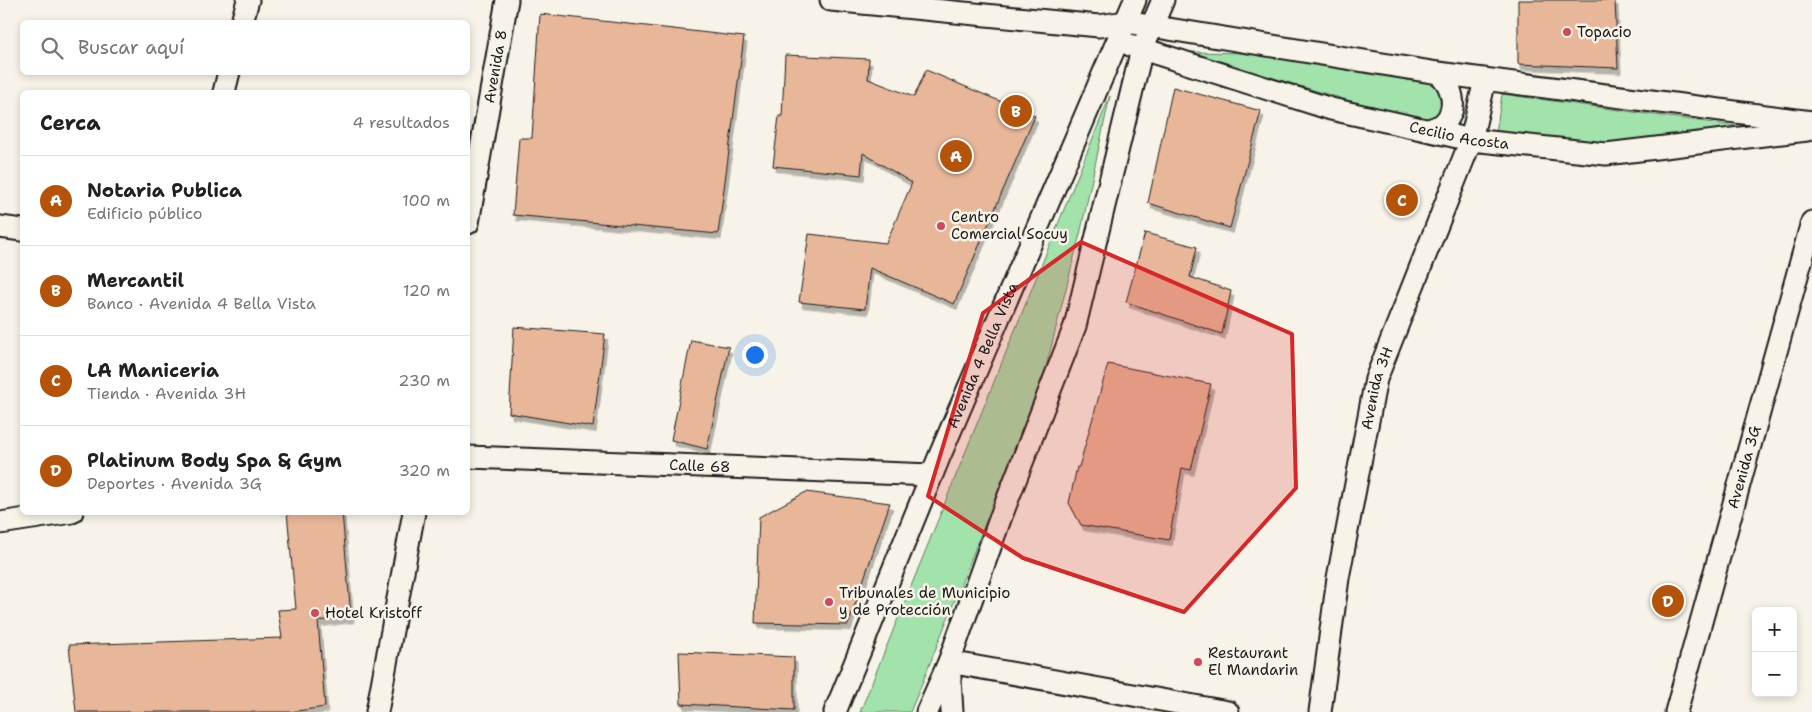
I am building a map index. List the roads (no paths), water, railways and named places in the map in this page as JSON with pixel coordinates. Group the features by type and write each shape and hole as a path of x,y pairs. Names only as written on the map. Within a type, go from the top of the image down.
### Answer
{"street":[{"path":"243,20 248,0"},
{"name":"Avenida 8","path":"470,200 472,176 507,0"},
{"path":"831,0 1099,26 1122,32 1152,26 1485,80 1812,122"},
{"name":"Avenida 4 Bella Vista","path":"835,712 932,475 1135,0"},
{"path":"927,712 949,662 1000,519 1075,326 1142,49 1163,0"},
{"name":"Cecilio Acosta","path":"1122,32 1142,49 1331,109 1471,140 1606,154 1812,129"},
{"path":"1430,130 1444,123 1451,110 1453,93 1444,77 1438,73"},
{"path":"224,90 228,75"},
{"name":"Avenida 3H","path":"1320,712 1338,578 1376,380 1471,140 1485,80"},
{"name":"Avenida 3G","path":"1676,712 1812,222"},
{"path":"0,227 20,230"},
{"name":"Calle 68","path":"470,457 932,475"},
{"path":"0,523 52,515"},
{"path":"377,712 413,515"},
{"path":"949,662 952,712"},
{"path":"949,662 1228,712"}],"place":[{"name":"Topacio","path":"1567,32"},
{"name":"Mercantil","path":"1016,111"},
{"name":"Notaria Publica","path":"956,156"},
{"name":"LA Maniceria","path":"1402,200"},
{"name":"Centro Comercial Socuy","path":"941,226"},
{"name":"Platinum Body Spa & Gym","path":"1668,601"},
{"name":"Tribunales de Municipio y de Protección","path":"829,602"},
{"name":"Hotel Kristoff","path":"315,613"},
{"name":"Restaurant El Mandarin","path":"1198,662"}]}
